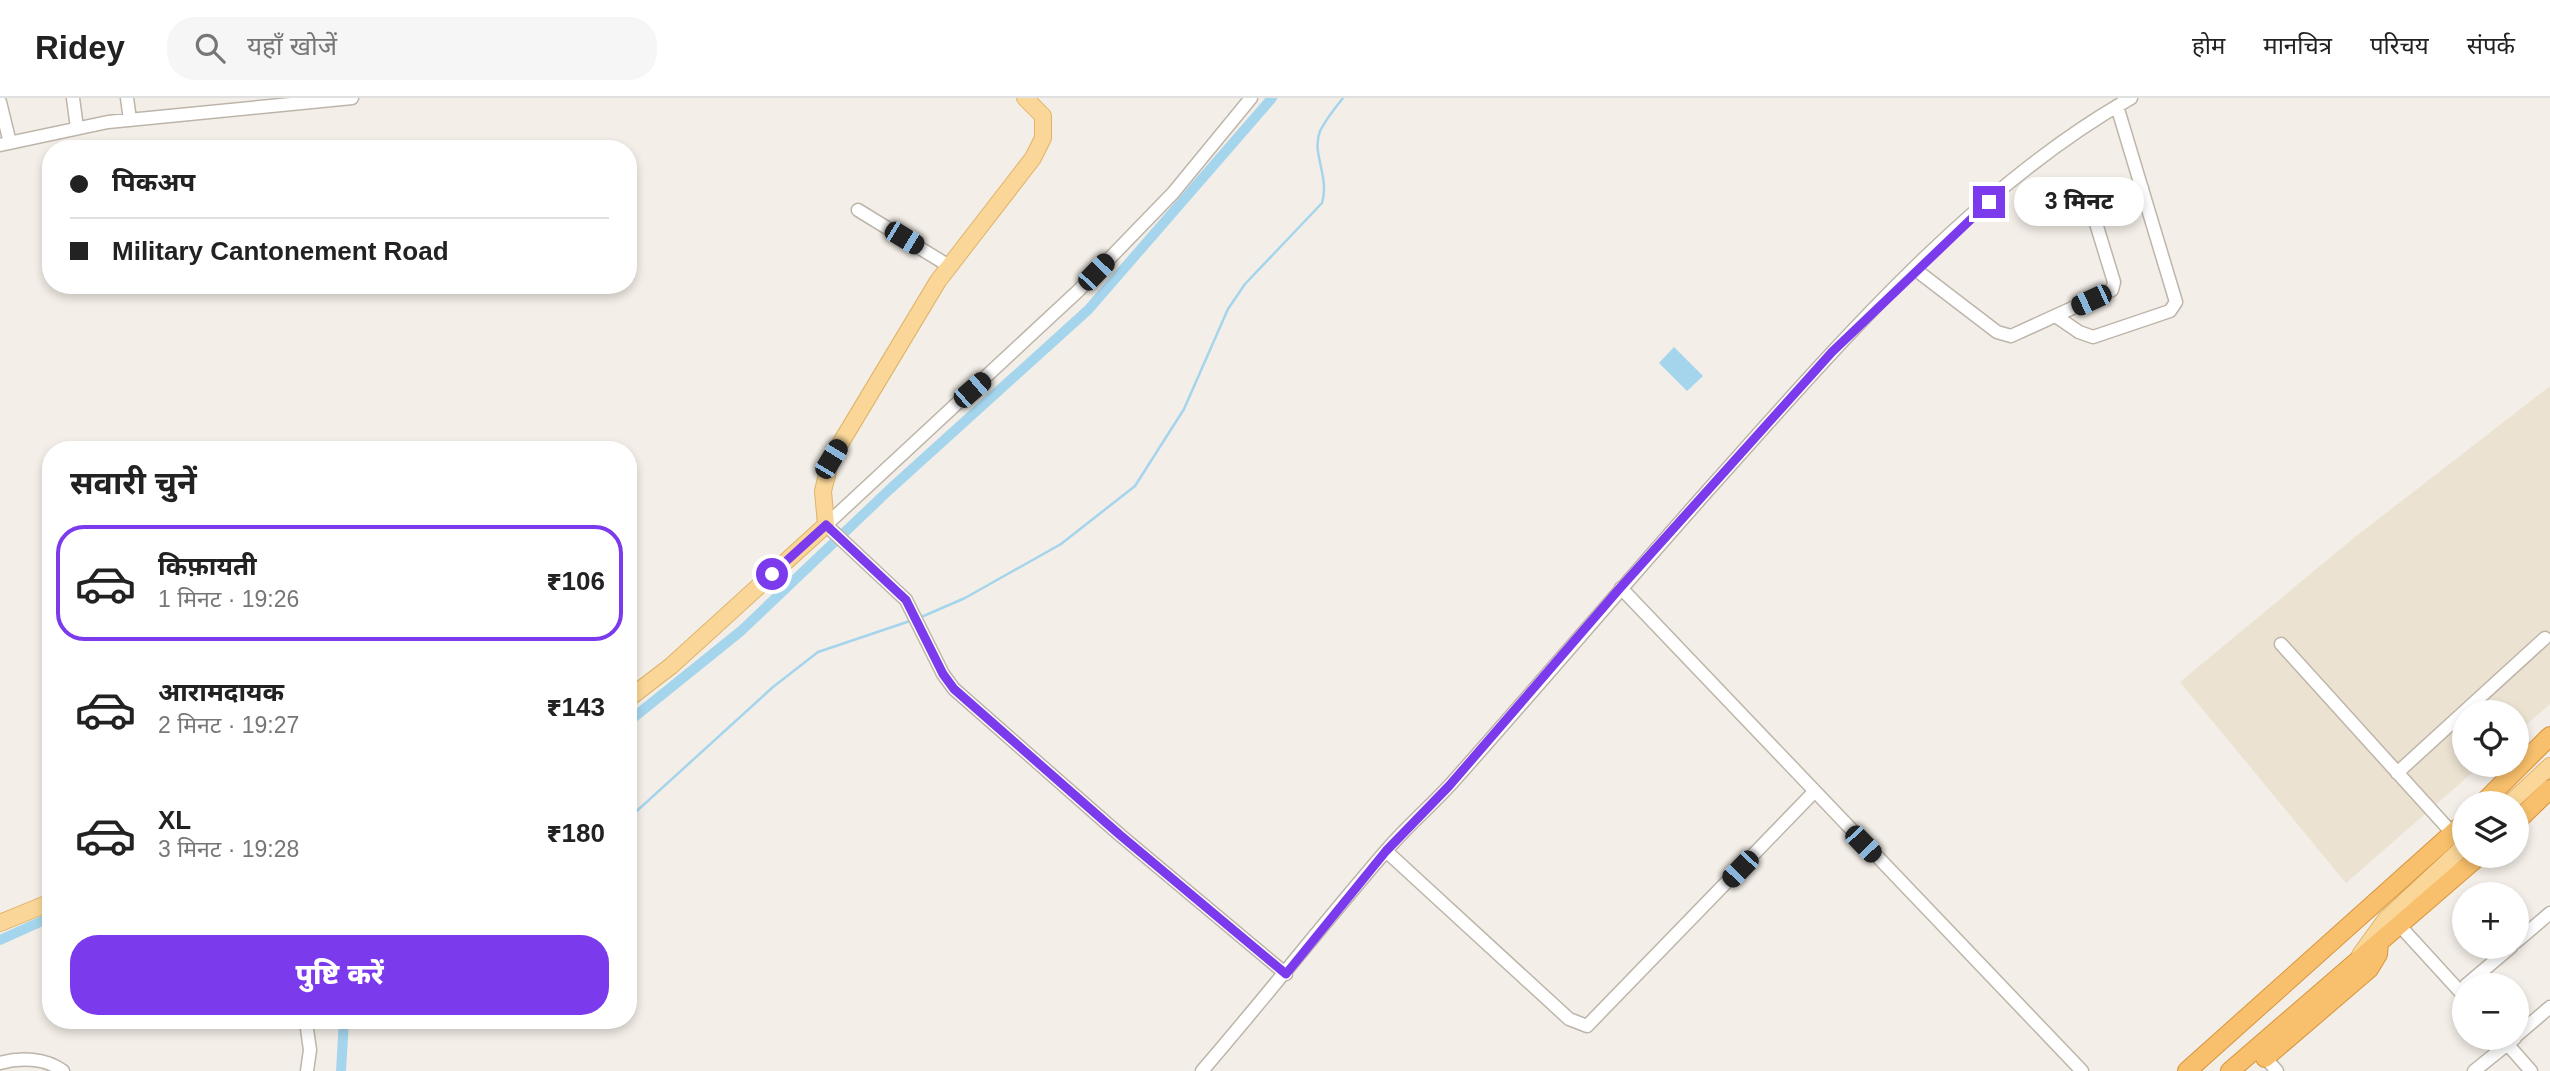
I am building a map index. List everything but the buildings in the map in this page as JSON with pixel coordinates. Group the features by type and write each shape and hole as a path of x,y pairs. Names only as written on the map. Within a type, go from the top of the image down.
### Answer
{"highway":[{"path":"2495,791 2550,736"},
{"path":"2529,810 2550,790"},
{"path":"2187,1071 2452,841"},
{"path":"2266,1059 2357,960 2379,942 2393,923 2464,868"},
{"path":"2230,1071 2266,1059 2369,969 2378,954 2379,942"}],"main road":[{"path":"637,692 671,666 829,529 824,491 831,459 949,266 1033,158 1044,138 1043,116 1025,98"},
{"path":"2523,791 2550,766"},
{"path":"2357,960 2393,923 2452,845"},
{"path":"0,923 42,906"}],"street":[{"path":"73,98 77,128"},
{"path":"127,98 130,120"},
{"path":"0,102 5,144 77,128 130,120 352,98"},
{"path":"1251,98 1150,218 1029,339 829,529 850,551 897,591 914,611 943,674 954,689 1120,835 1286,974"},
{"path":"1202,1071 1286,974 1386,851 1449,786 1620,588 1832,352 2018,176 2088,122 2132,98"},
{"path":"2057,317 2078,332 2093,337 2172,309 2175,292 2117,106"},
{"path":"1916,270 2002,335 2011,335 2057,317 2112,290 2114,282 2095,220 2096,209 2104,202 2142,188"},
{"path":"858,210 949,266"},
{"path":"1620,588 1813,793 2082,1071"},
{"path":"2397,773 2545,638"},
{"path":"2281,644 2397,773 2452,826"},
{"path":"1386,851 1569,1018 1587,1026 1813,793"},
{"path":"2529,931 2550,914"},
{"path":"2393,923 2452,979"},
{"path":"2482,973 2498,959"},
{"path":"2529,1024 2550,1007"},
{"path":"307,1029 310,1050 307,1071"},
{"path":"2474,1071 2498,1050"},
{"path":"2517,1050 2531,1071"},
{"path":"0,1063 20,1059 42,1061 63,1071"}],"shaded area":[{"path":"2550,386 2550,704 2529,722 2529,700 2452,700 2452,777 2467,777 2346,883 2180,682 2350,541"}],"water":[{"path":"1674,347 1703,376 1687,391 1659,363"}],"waterway":[{"path":"637,715 741,631 889,490 1088,310 1272,98"},
{"path":"919,618 965,598 1061,544 1135,486 1184,409 1228,309 1245,284 1322,203 1324,184 1318,140 1325,122 1343,98"},
{"path":"637,811 773,687 818,652 913,620"},
{"path":"0,940 42,921"},
{"path":"341,1071 343,1029"}],"route":[{"path":"772,574 826,525 850,551 906,600 914,611 943,674 954,689 1120,835 1286,974 1386,851 1449,786 1620,588 1832,352 1958,228 1989,202"}]}
